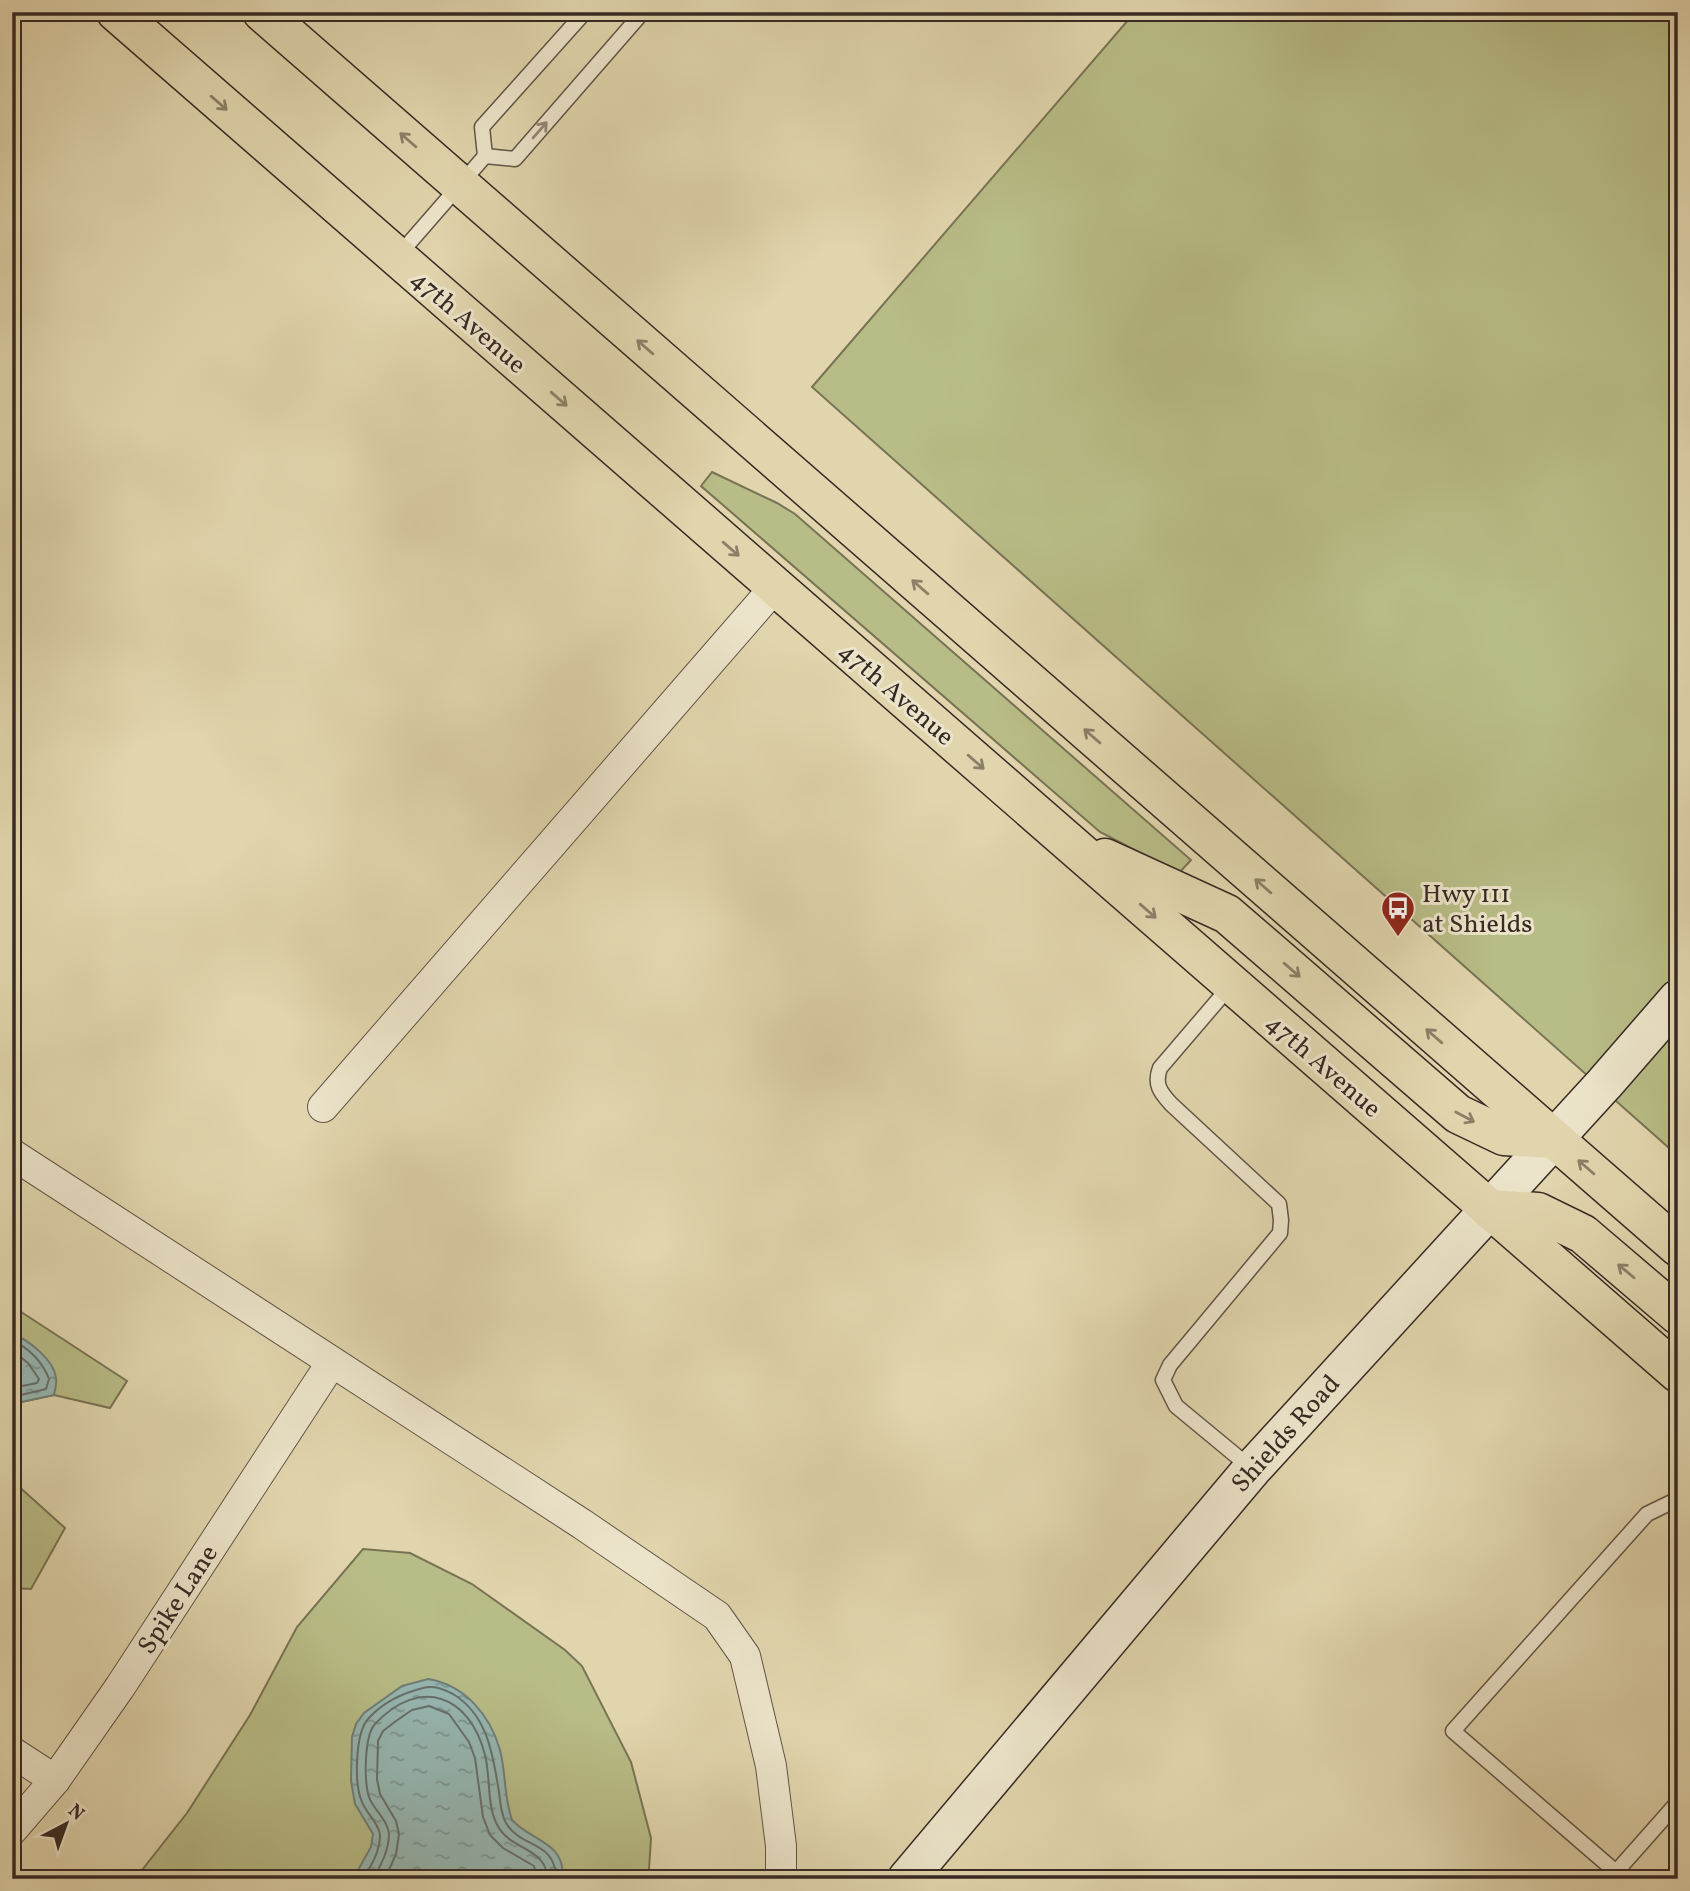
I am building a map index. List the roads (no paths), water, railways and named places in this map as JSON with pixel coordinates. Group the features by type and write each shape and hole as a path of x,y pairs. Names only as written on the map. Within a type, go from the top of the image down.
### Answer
{"main road":[{"name":"47th Avenue","path":"116,12 1678,1373"},
{"path":"262,12 1678,1247"},
{"path":"1065,839 1227,914 1458,1114 1504,1136 1553,1139"},
{"path":"1489,1209 1538,1212 1583,1234 1678,1315"}],"street":[{"path":"323,1107 775,587"},
{"name":"Shields Road","path":"907,1879 1251,1469 1678,999"},
{"path":"12,1154 582,1524 717,1616 745,1656 771,1766 781,1846 781,1879"},
{"name":"Spike Lane","path":"12,1830 55,1780 127,1676 332,1362"},
{"path":"12,1752 55,1780"}],"lane":[{"path":"397,258 485,156 482,127 585,12"},
{"path":"485,156 515,159 643,12"},
{"path":"1232,984 1160,1068 1157,1078 1159,1091 1279,1204 1280,1233 1170,1365 1163,1380 1176,1406 1251,1469"},
{"path":"1678,1499 1647,1514 1453,1731 1616,1872 1678,1802"}],"water":[{"path":"12,1334 32,1345 51,1364 56,1380 54,1395 12,1404"},
{"path":"428,1679 441,1682 464,1695 483,1714 500,1750 512,1820 553,1849 562,1866 563,1879 353,1879 371,1847 373,1834 355,1804 351,1781 352,1737 356,1724 364,1713 402,1686"}],"place":[{"name":"Hwy 111 at Shields","path":"1398,938"}]}
